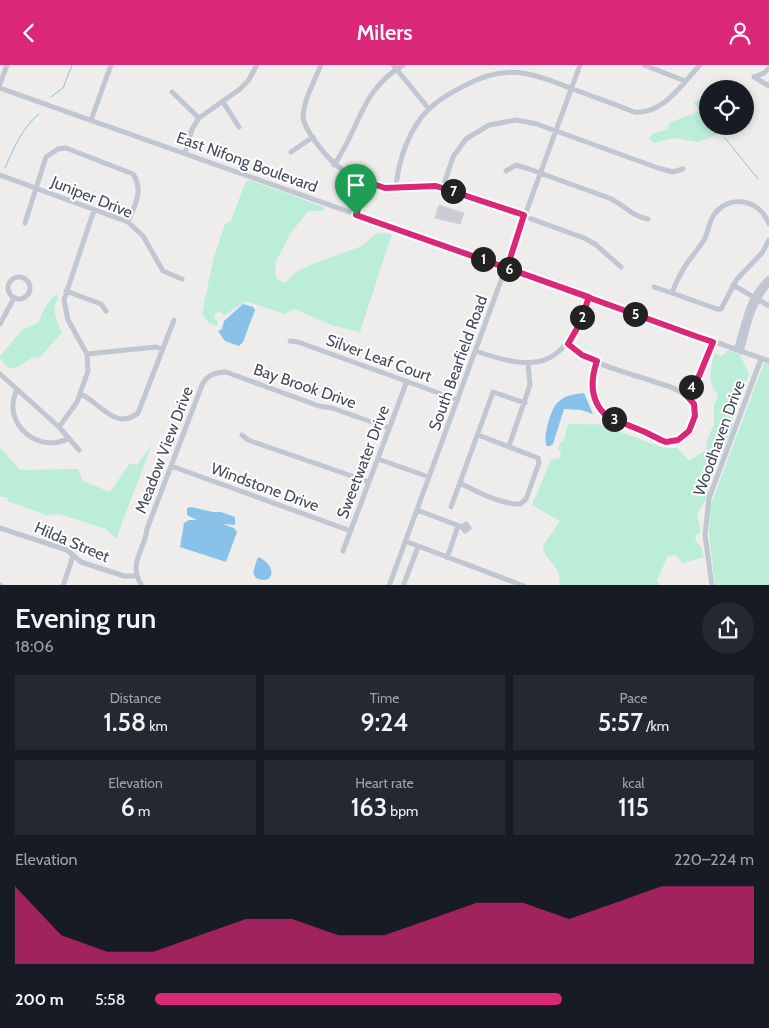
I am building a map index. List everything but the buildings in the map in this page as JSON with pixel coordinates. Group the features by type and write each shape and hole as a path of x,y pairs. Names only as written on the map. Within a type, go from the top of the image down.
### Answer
{"street":[{"path":"0,84 7,65"},
{"path":"91,120 112,65"},
{"path":"185,153 192,129 199,118 248,81 257,65"},
{"path":"321,65 304,113 305,124 334,165 351,175 385,188 429,185 443,187 524,215 591,241 621,267"},
{"path":"334,165 346,146 358,115 368,98 395,67 404,65"},
{"name":"South Bearfield Road","path":"388,585 507,268 524,215 580,65"},
{"path":"644,65 685,81"},
{"path":"396,188 399,167 409,139 429,109 468,84 493,74 521,73 540,77 634,112 645,113 661,106 700,65"},
{"path":"395,67 429,109"},
{"path":"769,68 764,73 754,77 769,86"},
{"name":"East Nifong Boulevard","path":"0,87 769,361"},
{"path":"172,92 199,118"},
{"path":"222,102 239,127"},
{"path":"443,187 449,166 459,147 476,132 489,125 516,120 528,121 658,168 673,172 683,169"},
{"path":"291,152 313,137"},
{"path":"25,223 46,157 58,149 66,148 132,173 139,186 138,196 128,222"},
{"path":"506,171 516,165 540,173 609,198 618,202 639,218 648,219"},
{"name":"Juniper Drive","path":"0,175 128,222 143,236 163,271 182,279"},
{"path":"356,215 367,182"},
{"path":"672,293 679,275 704,239 712,219 722,207 740,201 754,205 761,210 769,224"},
{"path":"58,427 72,411 81,394 88,371 87,354 68,319 64,300 94,210"},
{"path":"654,287 717,309 724,306 733,285 762,253 769,240"},
{"path":"14,277 22,277 28,281 30,292 22,299 14,298 8,290 9,282 14,277"},
{"path":"739,351 755,298 769,278"},
{"path":"755,298 769,284"},
{"path":"733,285 769,306"},
{"path":"66,291 101,304 106,311"},
{"path":"476,351 503,361 528,363 550,357 568,344 579,325 589,297"},
{"path":"0,324 14,298"},
{"path":"81,394 92,399 115,419 125,421 138,413 174,319"},
{"name":"Silver Leaf Court","path":"290,341 298,342 458,400"},
{"path":"686,395 699,376 713,342"},
{"path":"568,344 582,355 686,395 694,404 695,411 689,431 678,440 666,442 608,417 596,402 592,387 597,361"},
{"path":"87,354 156,347 162,349"},
{"name":"Woodhaven Drive","path":"712,585 705,535 709,498 761,359"},
{"path":"509,446 530,385 528,363"},
{"name":"Bay Brook Drive","path":"212,374 226,372 319,407 332,408 389,429"},
{"path":"0,374 58,427 79,450"},
{"name":"Meadow View Drive","path":"136,576 138,553 146,539 147,529 204,380 212,374"},
{"name":"Sweetwater Drive","path":"343,551 407,381"},
{"path":"17,390 10,401 8,411 13,425 19,431 37,441 49,444 62,442 69,438"},
{"path":"451,507 493,392 524,403"},
{"path":"242,435 248,440 369,482"},
{"path":"460,483 483,494 517,505 524,502 539,463 538,458 478,435"},
{"path":"378,459 429,477"},
{"name":"Windstone Drive","path":"171,466 351,531"},
{"path":"417,510 460,526 447,558"},
{"name":"Hilda Street","path":"0,528 66,550 81,562 103,570 124,576 136,576"},
{"path":"405,541 524,585"},
{"path":"403,585 418,547"},
{"path":"63,585 73,556"},
{"path":"136,576 142,585"}],"green space":[{"path":"699,100 699,135 716,135 699,142 674,138 653,143 649,138 652,134 668,129 669,123 697,112 698,109 694,103"},
{"path":"249,180 324,207 323,211 308,211 291,233 275,263 276,278 285,283 296,272 362,246 379,233 392,234 360,332 334,326 294,309 284,314 246,301 225,315 220,312 216,313 214,318 218,322 217,326 210,324 202,314 213,260 225,224 231,221 245,183"},
{"path":"57,293 58,299 55,311 62,333 38,359 33,357 20,366 9,369 0,359 0,356 22,330 39,322 46,307"},
{"path":"729,350 740,355 749,374 734,414 733,425 717,465 708,470 710,482 708,493 697,514 701,532 697,534 695,540 702,549 704,557 683,563 675,555 668,556 657,580 660,585 559,585 560,578 556,568 546,556 543,546 560,521 532,505 551,460 560,458 561,452 558,449 560,443 564,440 568,425 576,423 598,424 664,448 677,448 689,461 706,450 708,437 714,425 714,406 718,394 712,384 710,374 712,364 715,353 721,356"},
{"path":"764,363 769,364 769,585 715,585 709,535 710,507"},
{"path":"152,444 116,539 106,529 59,514 46,515 7,501 8,498 0,496 0,447 20,470 78,469 83,481 110,492 130,463 137,465"}],"water":[{"path":"243,304 253,307 255,310 243,342 239,346 225,341 218,331 222,329 224,321"},
{"path":"584,393 593,414 581,410 564,409 553,444 547,446 546,430 555,405 567,396"},
{"path":"187,508 221,512 235,517 235,525 223,524 234,528 237,532 226,562 180,547 184,523 189,520 197,520 187,515"},
{"path":"259,557 269,566 271,570 270,578 262,580 256,578 253,573"}],"waterway":[{"path":"51,97 63,88 72,65"},
{"path":"5,168 23,132 39,114"},
{"path":"725,138 758,179"}],"route":[{"path":"356,215 367,182 385,188 429,185 443,187 524,215 507,268 698,337 713,342 699,376 686,395 694,404 695,411 689,431 678,440 666,442 608,417 603,413 596,402 592,387 597,361 574,351 568,344 579,325 589,297 507,268 418,236 356,215"}]}
